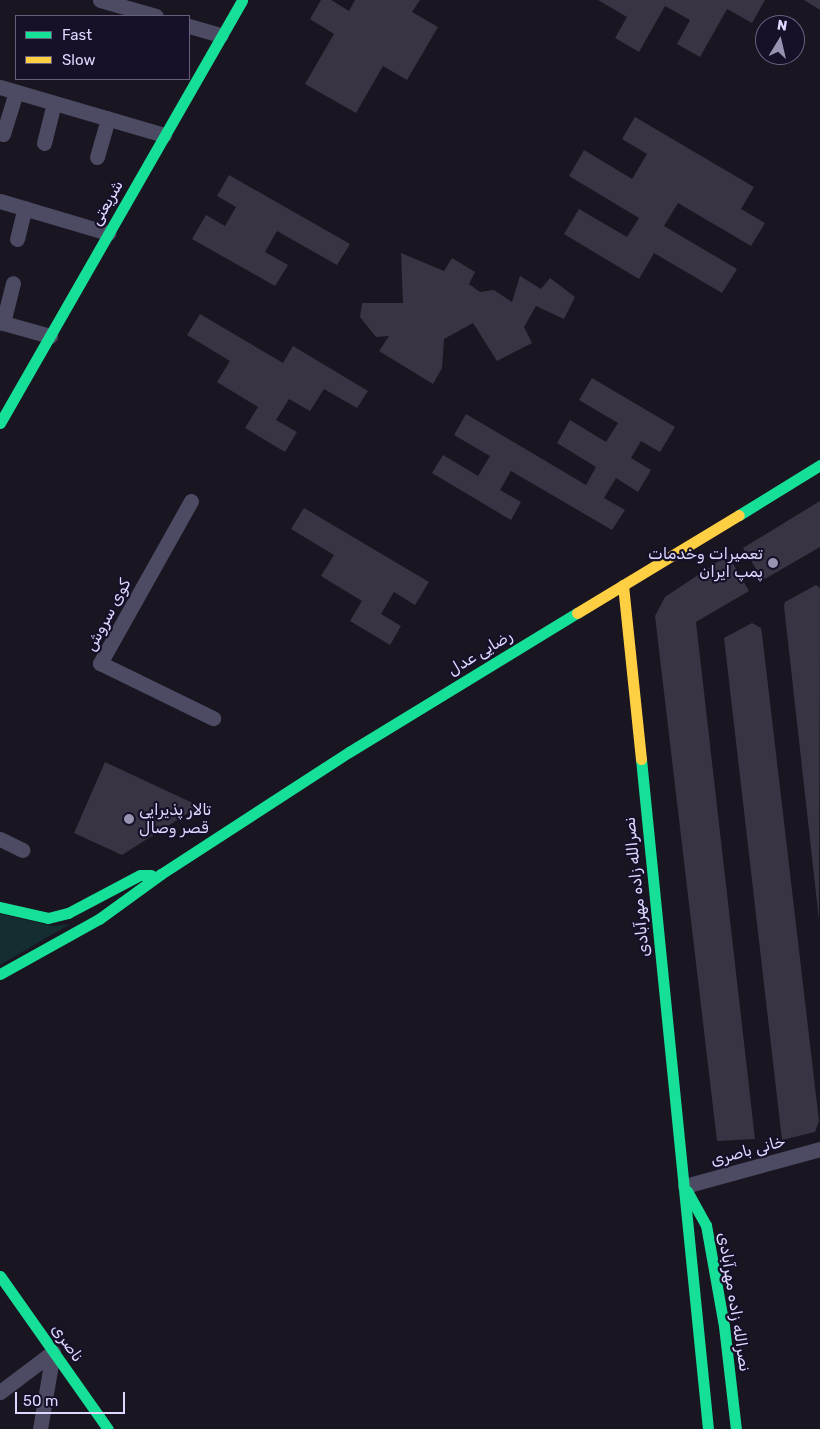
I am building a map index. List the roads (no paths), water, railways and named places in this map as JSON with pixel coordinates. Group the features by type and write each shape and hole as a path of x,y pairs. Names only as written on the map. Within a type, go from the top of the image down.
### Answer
{"main road":[{"name":"شریعتی","path":"0,423 242,0"},
{"name":"رضایی عدل","path":"0,974 99,920 161,874 349,752 820,465"},
{"name":"نصرالله زاده مهرآبادی","path":"623,585 708,1429"},
{"path":"0,908 48,918 68,914 140,875 161,874"},
{"name":"نصرالله زاده مهرآبادی","path":"685,1186 706,1225 724,1326 736,1429"},
{"name":"ناصری","path":"0,1276 108,1429"}],"street":[{"path":"102,0 153,15"},
{"path":"190,26 222,35"},
{"path":"0,88 164,135"},
{"path":"3,134 16,92"},
{"path":"44,143 54,103"},
{"path":"98,158 108,119"},
{"path":"0,201 108,233"},
{"path":"17,239 25,208"},
{"path":"14,283 2,322 50,336"},
{"name":"کوی سروش","path":"191,502 100,662 214,718"},
{"path":"0,840 23,850"},
{"name":"خانی باصری","path":"685,1186 820,1149"},
{"path":"0,1392 53,1352"},
{"path":"40,1429 53,1352"}],"place":[{"name":"تعمیرات وخدمات پمپ ایران","path":"773,563"},
{"name":"تالار پذیرایی قصر وصال","path":"129,819"}]}
